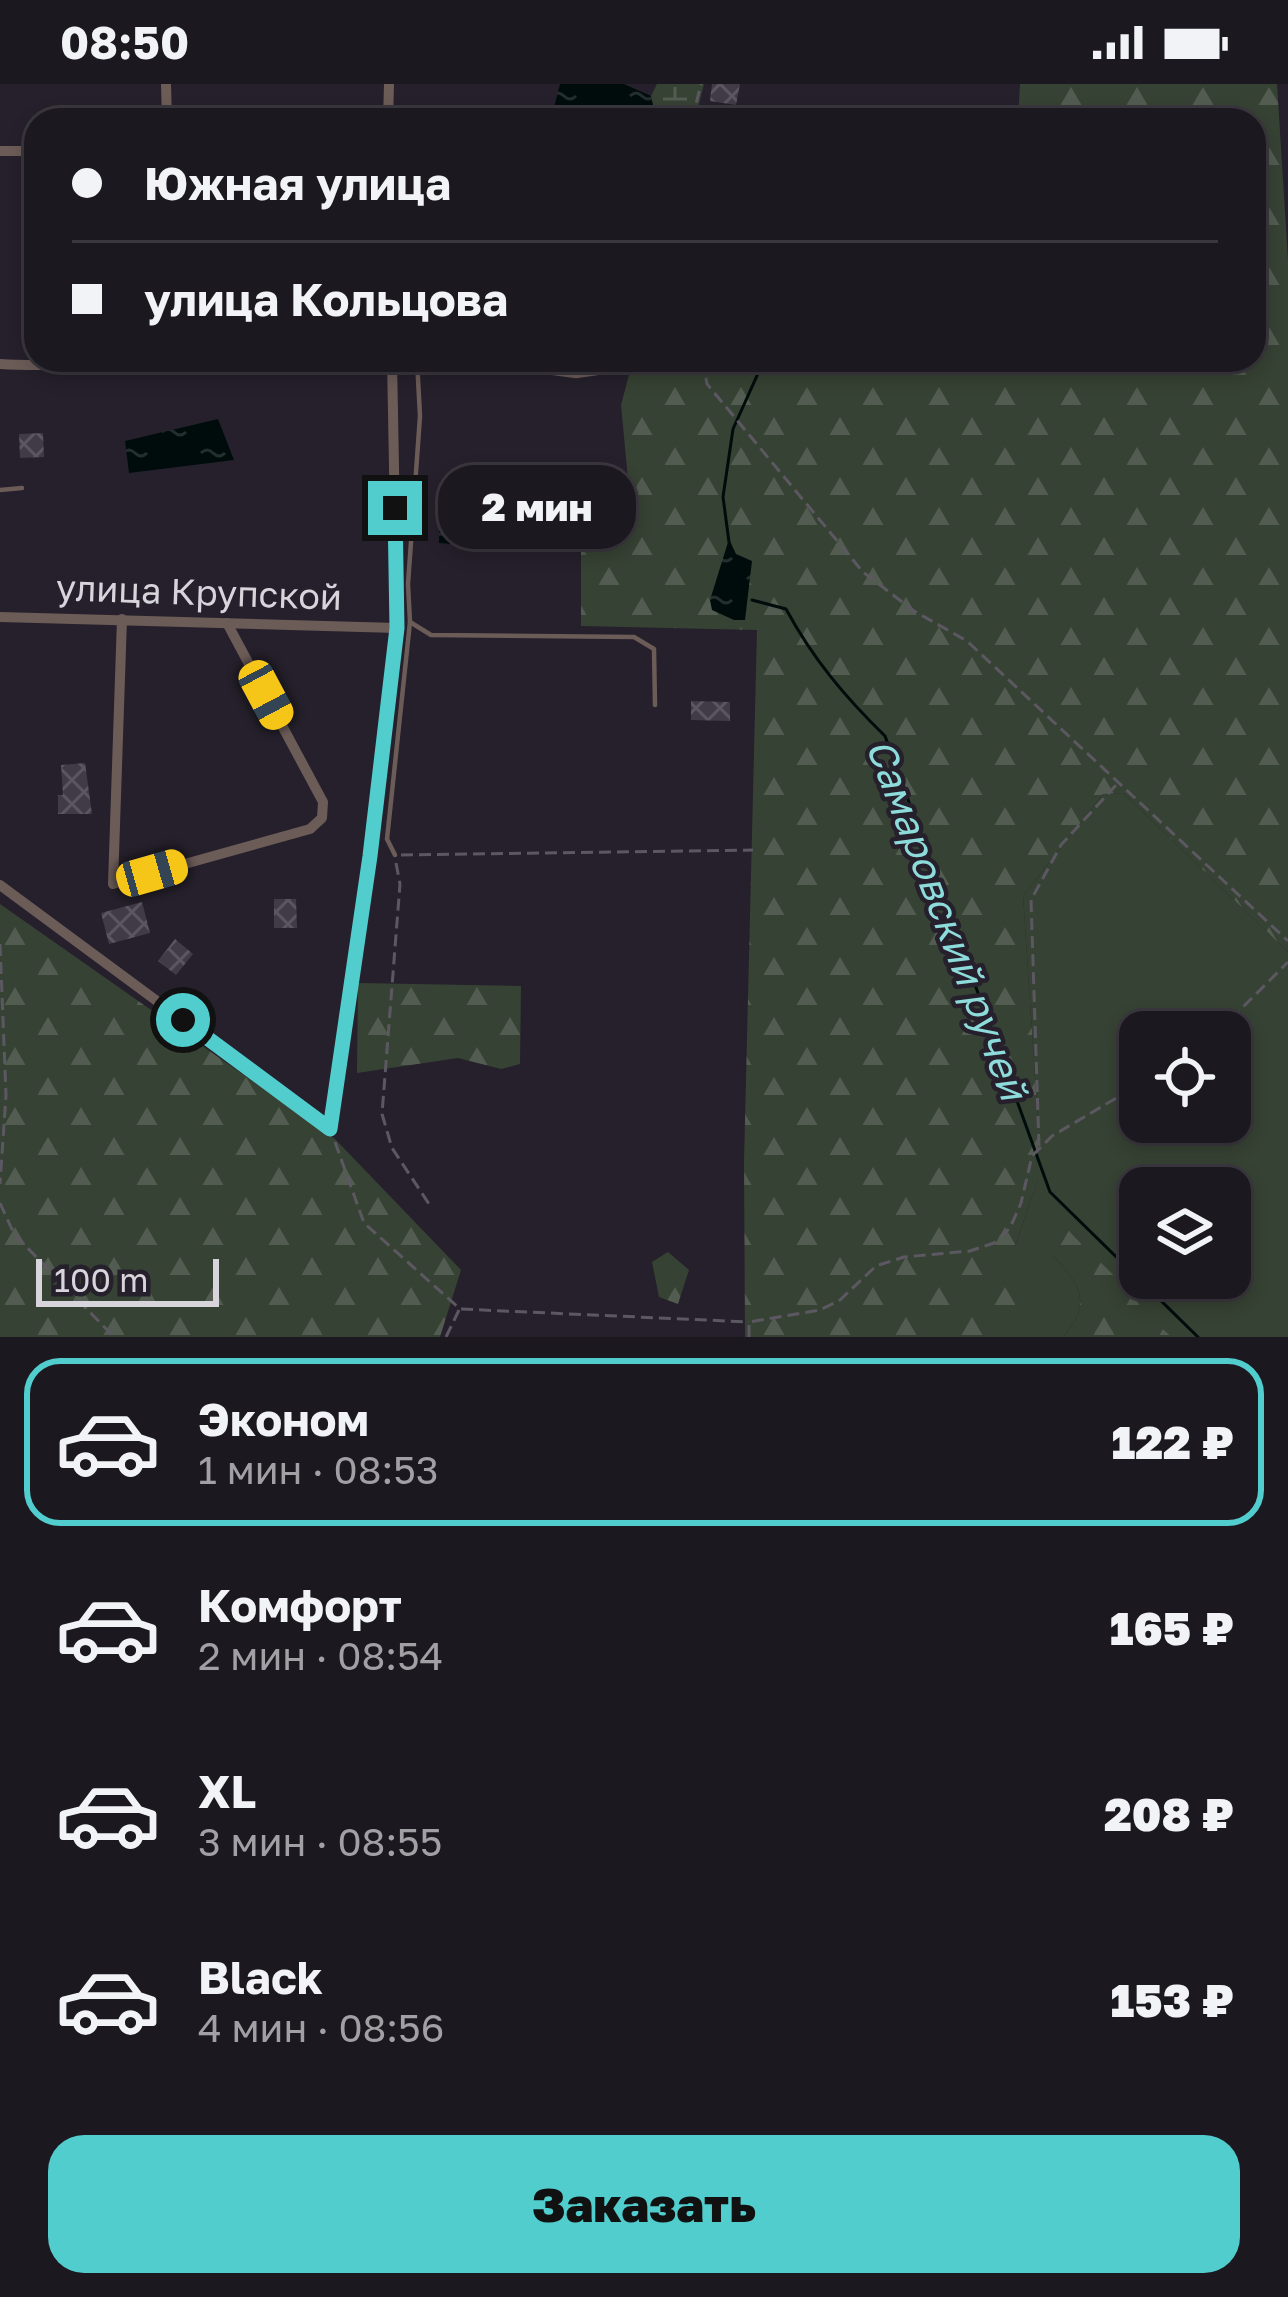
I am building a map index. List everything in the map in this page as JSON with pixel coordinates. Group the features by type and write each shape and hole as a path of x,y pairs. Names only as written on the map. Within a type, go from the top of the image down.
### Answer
{"street":[{"path":"0,885 330,1129 397,628 392,372"},
{"name":"улица Крупской","path":"0,616 397,628"},
{"path":"122,619 113,884 310,829 322,818 323,802 227,623"}],"lane":[{"path":"394,855 386,839 410,622 418,372"},
{"path":"547,372 576,376 597,372"},
{"path":"0,490 22,488"},
{"path":"410,622 431,635 634,638 653,649 655,705"}],"path":[{"path":"704,372 706,384 863,572 914,611 968,641 1288,941"},
{"path":"1039,1148 1031,900 1061,844 1119,782"},
{"path":"431,1207 392,1148 382,1114 400,884 394,855 753,850"},
{"path":"0,944 6,1095 0,1184"},
{"path":"1239,1011 1288,962"},
{"path":"330,1129 364,1223 460,1309 749,1322 820,1310 840,1300 876,1266 994,1243 1016,1216 1032,1156 1052,1136 1119,1096"},
{"path":"0,1203 14,1234 114,1337"},
{"path":"446,1337 460,1309"},
{"path":"749,1322 749,1337"}],"green space":[{"path":"657,84 704,84 698,108 654,108 651,96"},
{"path":"1020,84 1277,84 1288,260 1288,952 1123,793 1103,794 1023,896 1038,1180 1015,1246 1015,1337 745,1337 744,1161 757,630 581,626 581,513 628,479 621,405 630,372 1266,372 1266,108 1019,108"},
{"path":"1123,793 1288,952 1288,1337 1172,1337 1133,1299 1251,1299 1251,1167 1119,1167 1119,1281 1070,1237 1052,1255 1079,1294 1072,1325 1063,1337 1015,1337 1015,1246 1038,1180 1023,896 1103,794"},
{"path":"0,904 335,1139 461,1270 440,1337 0,1337"},
{"path":"358,983 521,986 520,1064 501,1069 458,1058 357,1073"},
{"path":"1053,1210 1119,1281 1119,1299 1135,1299 1172,1337 1063,1337 1078,1314 1079,1294 1052,1255"},
{"path":"668,1252 689,1270 678,1304 659,1297 652,1262"}],"water":[{"path":"560,84 624,84 651,96 654,108 554,108"},
{"path":"218,419 234,460 129,473 125,441"},
{"path":"440,481 468,483 469,491 460,503 471,513 466,545 439,543"},
{"path":"729,539 736,554 752,561 745,620 712,610 710,600"}],"building":[{"path":"712,84 740,84 736,105 710,101"},
{"path":"43,433 44,457 20,458 19,434"},
{"path":"691,701 730,702 730,721 691,720"},
{"path":"85,763 92,814 58,814 58,795 63,795 61,765"},
{"path":"274,899 296,899 297,928 274,928"},
{"path":"142,902 150,933 109,944 101,913"},
{"path":"175,939 193,954 176,975 158,961"}],"waterway":[{"name":"Самаровский ручей","path":"729,542 723,497 733,429 759,372"},
{"name":"Самаровский ручей","path":"752,600 786,609 831,677 885,736 1050,1192 1198,1337"}],"route":[{"path":"183,1020 330,1129 397,628 395,508"}]}
